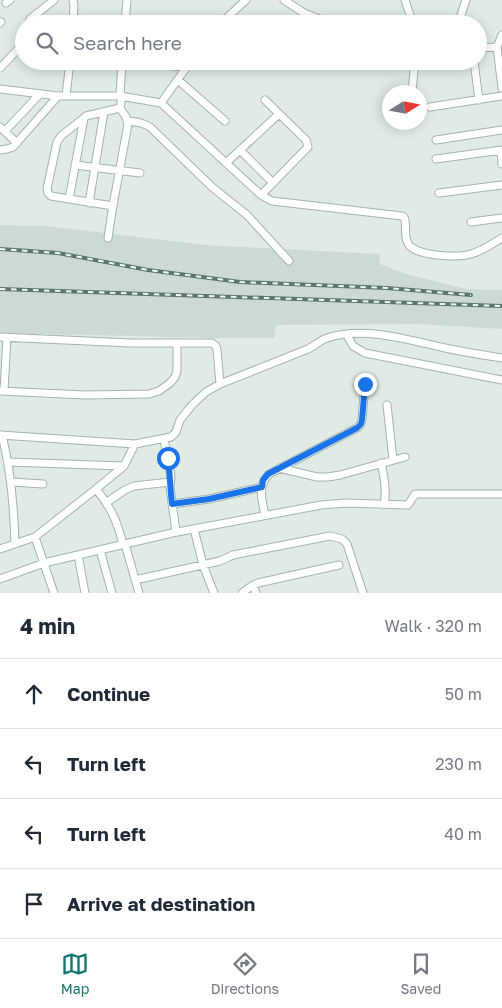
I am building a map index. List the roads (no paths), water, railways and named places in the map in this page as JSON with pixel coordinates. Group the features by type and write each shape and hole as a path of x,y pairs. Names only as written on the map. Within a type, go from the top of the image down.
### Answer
{"street":[{"path":"35,15 54,0"},
{"path":"125,15 126,0"},
{"path":"229,15 245,0"},
{"path":"285,0 309,15"},
{"path":"405,0 410,15"},
{"path":"461,15 466,0"},
{"path":"73,15 74,2"},
{"path":"502,35 496,47 502,86"},
{"path":"487,48 496,47"},
{"path":"0,68 15,52"},
{"path":"66,96 69,70"},
{"path":"108,238 127,121 120,108 122,70"},
{"path":"161,103 184,70"},
{"path":"413,85 414,70"},
{"path":"475,70 478,100"},
{"path":"178,80 225,121"},
{"path":"0,81 2,89 58,96 121,96 161,103 261,195 272,201 402,216 406,221 406,238 410,246 426,253 452,256 470,254 502,238"},
{"path":"17,143 2,129 40,94"},
{"path":"0,150 13,147 58,96"},
{"path":"430,107 502,96"},
{"path":"261,195 308,147 306,140 265,100"},
{"path":"113,206 51,196 48,194 47,189 57,142 61,136 86,116 120,108"},
{"path":"90,202 104,112"},
{"path":"226,162 279,114"},
{"path":"70,199 84,118"},
{"path":"127,121 144,123 150,128 212,187 247,215 289,261"},
{"path":"436,140 502,130"},
{"path":"240,150 273,183"},
{"path":"436,159 501,150 502,164"},
{"path":"75,165 140,173"},
{"path":"439,193 502,185"},
{"path":"471,222 502,218"},
{"path":"15,544 12,482 1,435 135,444 172,437 180,420 206,392 220,384 308,349 330,337 360,334 384,335 468,353 502,358"},
{"path":"347,335 353,346 365,353 502,380"},
{"path":"177,343 175,377 159,391 148,394 85,395 2,391 4,337 130,343 177,343 212,343 216,346 217,350 220,384"},
{"path":"265,515 261,491 263,480 268,474 357,428 362,420 365,384"},
{"path":"387,405 393,460"},
{"path":"164,439 171,476 170,482 176,532"},
{"path":"0,549 35,537 124,466 135,444"},
{"path":"279,468 317,477 328,477 405,457"},
{"path":"8,462 124,466"},
{"path":"381,463 386,492 384,505"},
{"path":"12,482 43,484"},
{"path":"107,502 134,486 170,482"},
{"path":"172,504 209,499 262,487"},
{"path":"96,489 107,502 119,528 139,593"},
{"path":"0,578 44,563 176,532 321,505 346,503 408,505 415,494 502,494"},
{"path":"194,529 203,565 214,593"},
{"path":"135,580 220,561 233,555 330,536 342,539 348,544 363,593"},
{"path":"35,537 54,593"},
{"path":"100,550 112,593"},
{"path":"78,555 85,593"},
{"path":"242,593 258,583 339,565"},
{"path":"253,586 256,593"}],"railway":[{"path":"0,249 58,253 148,270 240,282 387,288 471,295"},
{"path":"0,289 502,306"}]}
